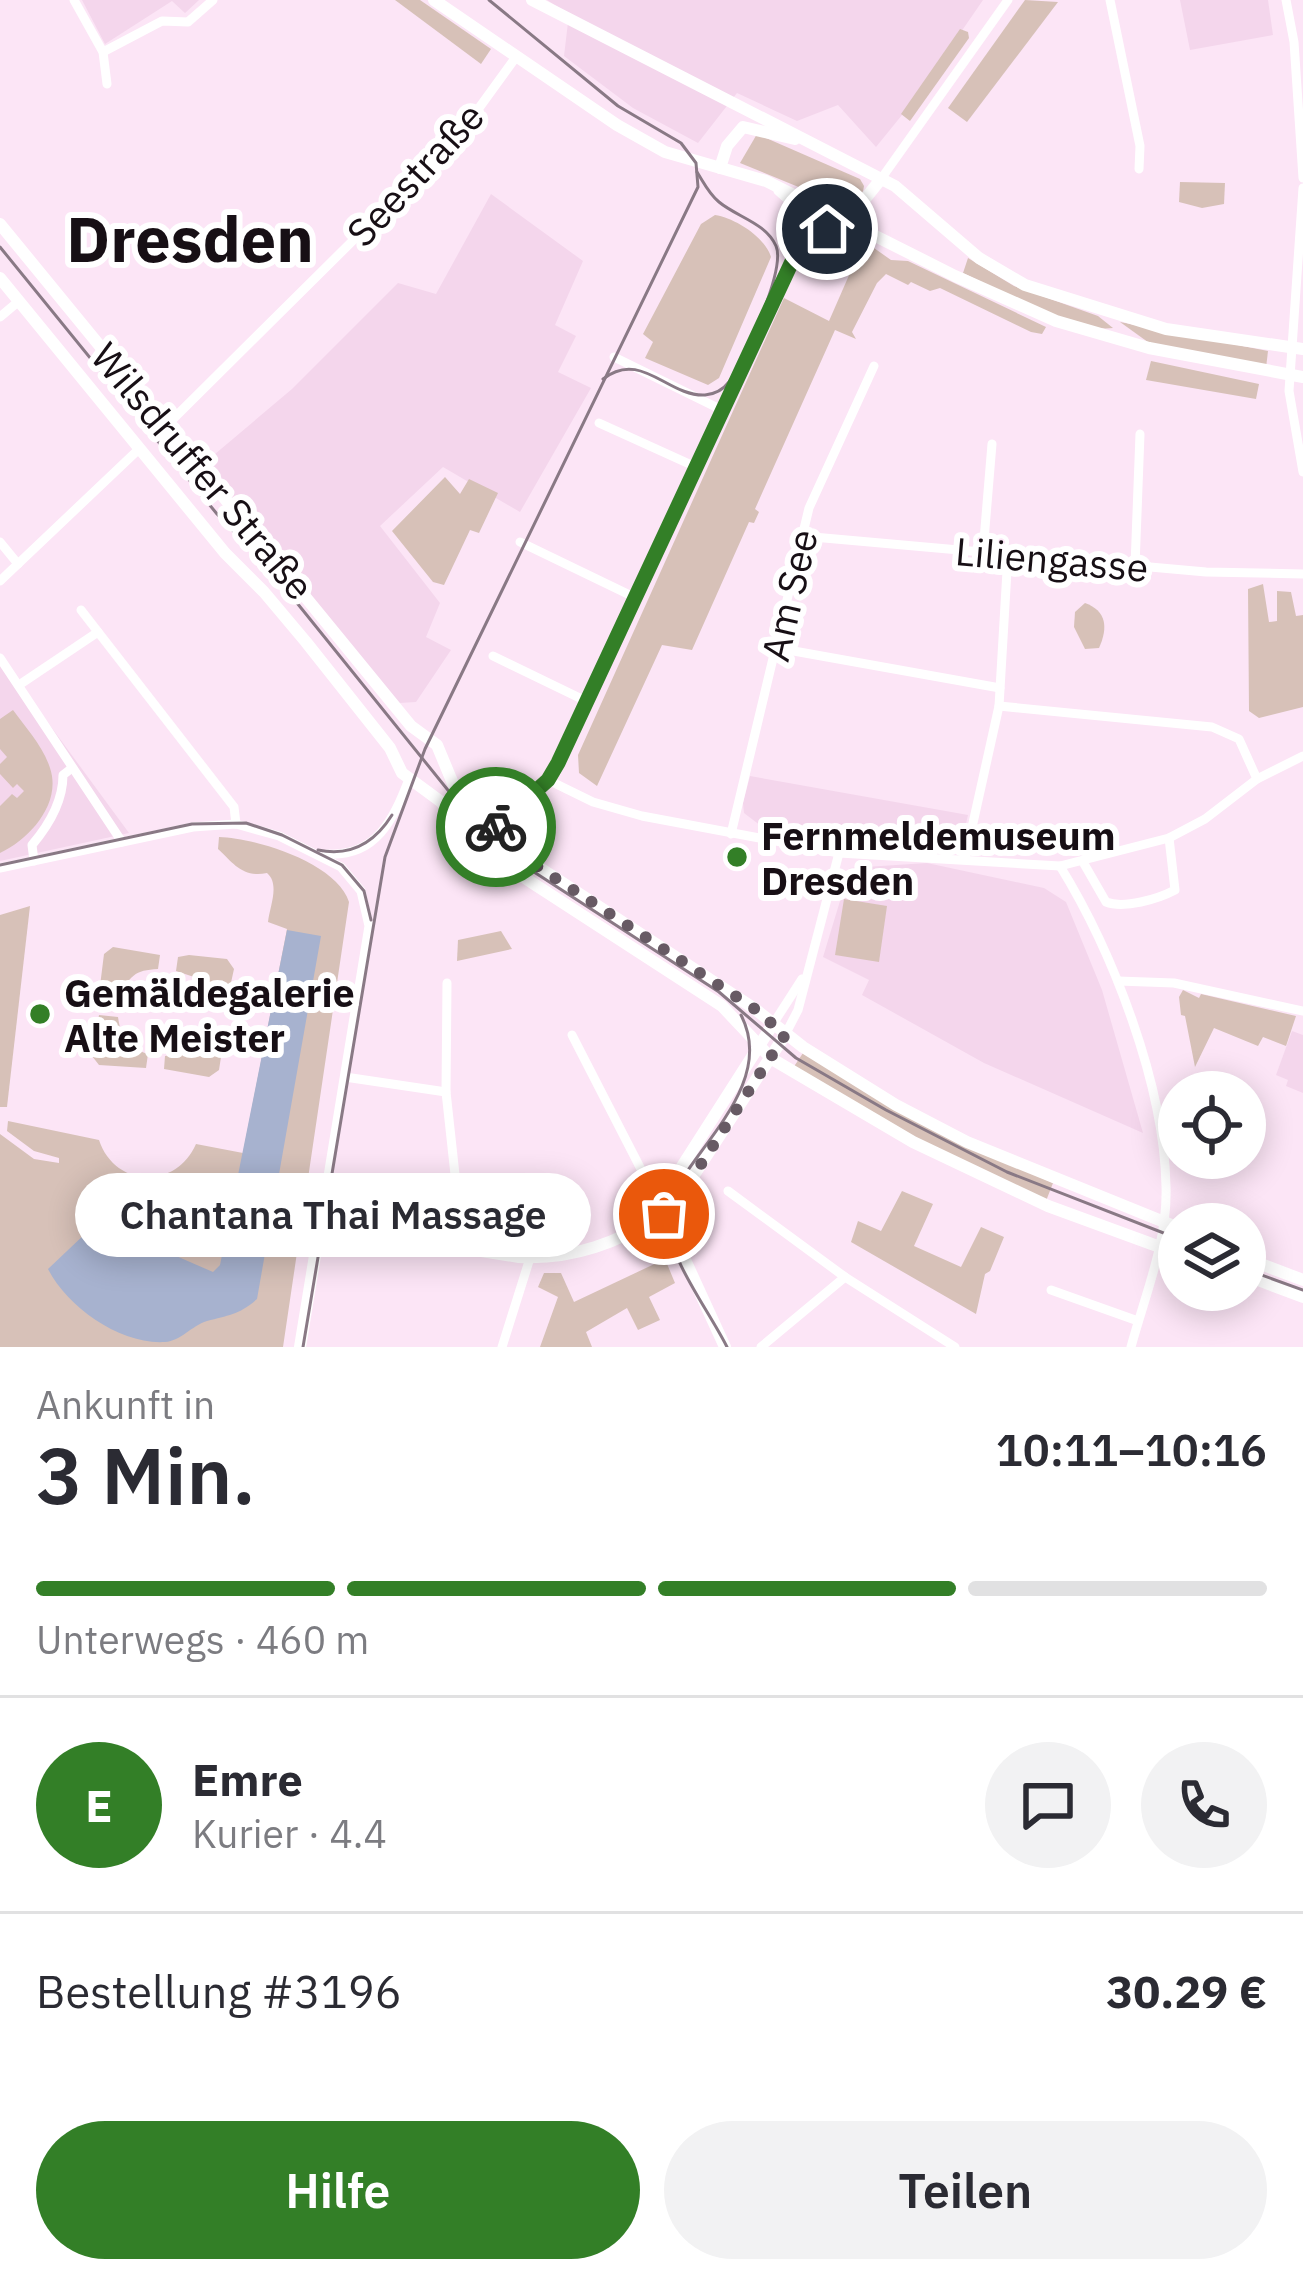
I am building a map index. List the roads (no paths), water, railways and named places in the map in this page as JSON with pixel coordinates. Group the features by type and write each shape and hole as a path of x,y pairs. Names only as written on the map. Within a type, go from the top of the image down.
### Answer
{"street":[{"path":"74,0 103,52 107,84"},
{"path":"103,52 162,21 188,22 213,0"},
{"path":"434,0 647,143 677,158 766,181 1056,321 1149,348 1296,376"},
{"path":"532,0 899,189 979,259 1049,295 1166,329 1297,349"},
{"path":"796,253 849,219 1008,0"},
{"path":"1110,0 1140,146 1139,169"},
{"path":"1286,0 1294,41 1303,178"},
{"name":"Seestraße","path":"165,427 460,130 516,57"},
{"path":"720,168 727,146 742,128 802,140"},
{"path":"491,831 548,780 796,253 802,217 766,181"},
{"path":"1303,188 1292,418 1303,472"},
{"name":"Wilsdruffer Straße","path":"0,224 405,718 437,746 454,786 491,831 538,868 896,1106 967,1142 1158,1220"},
{"name":"Wilsdruffer Straße","path":"0,278 238,569 273,602 382,738 398,769 440,801 478,842 508,867 722,1006 772,1059 913,1142 992,1181 1158,1246"},
{"path":"0,317 19,301"},
{"path":"614,357 722,410"},
{"name":"Am See","path":"731,834 802,536 819,486 874,366"},
{"path":"599,422 696,467"},
{"path":"1135,566 1140,434"},
{"path":"983,552 992,444"},
{"path":"0,581 139,449"},
{"name":"Liliengasse","path":"802,536 1135,566 1303,574"},
{"path":"0,542 18,564"},
{"path":"520,542 636,598"},
{"path":"965,859 999,706 1008,554"},
{"path":"81,610 234,807 236,824"},
{"path":"20,685 98,632"},
{"path":"777,648 1000,688"},
{"path":"493,656 588,702"},
{"path":"0,658 122,842"},
{"path":"999,706 1212,727 1238,739 1257,779"},
{"path":"548,780 593,802 641,817 838,853 1060,866 1169,838 1205,819 1257,779 1303,756"},
{"path":"34,861 32,845 54,814 63,775 72,768"},
{"path":"310,850 337,855 369,844 394,819 409,779"},
{"path":"0,868 193,827 236,824 268,831 310,850 332,861 356,883 369,912 369,926 300,1347"},
{"path":"1083,862 1106,902 1115,906 1167,895 1175,890 1176,882 1169,838"},
{"path":"320,1225 530,1258 596,1248 665,1211 772,1059 798,1010 838,853"},
{"path":"1060,866 1098,932 1118,981 1151,1090 1161,1141 1164,1203"},
{"path":"665,1211 674,1179 805,975"},
{"path":"1118,981 1191,986 1303,1011"},
{"path":"447,982 446,1091 463,1248"},
{"path":"572,1035 665,1211 724,1347"},
{"path":"345,1078 446,1091"},
{"path":"728,1191 845,1277 956,1347"},
{"path":"1131,1347 1158,1254"},
{"path":"502,1347 530,1258"},
{"path":"1266,1266 1303,1280"},
{"path":"761,1347 845,1277"},
{"path":"1266,1283 1303,1297"},
{"path":"1051,1289 1138,1321"}],"water":[{"path":"287,930 321,936 257,1299 171,1341 131,1337 82,1310 48,1269 87,1232 137,1239 213,1272 220,1265"}],"tram line":[{"path":"303,1347 385,857 425,749 698,187 696,163 681,143 618,106 489,0"},
{"path":"603,379 630,369 692,394 712,394 729,382 744,356 775,274 776,246 758,226 715,199 697,172"},
{"path":"0,247 472,820 514,859 719,992 796,1058 886,1110 1007,1172 1158,1231"},
{"path":"318,850 341,851 361,845 392,815"},
{"path":"0,865 192,824 246,823 342,865 364,891 371,920"},
{"path":"727,1347 683,1270 667,1216 676,1189 744,1081 749,1037 741,1015"},
{"path":"1266,1277 1303,1290"}],"place":[{"name":"Fernmeldemuseum Dresden","path":"737,857"},
{"name":"Gemäldegalerie Alte Meister","path":"40,1014"},
{"name":"Chantana Thai Massage","path":"664,1214"}],"district":[{"name":"Dresden","path":"190,238"}]}
